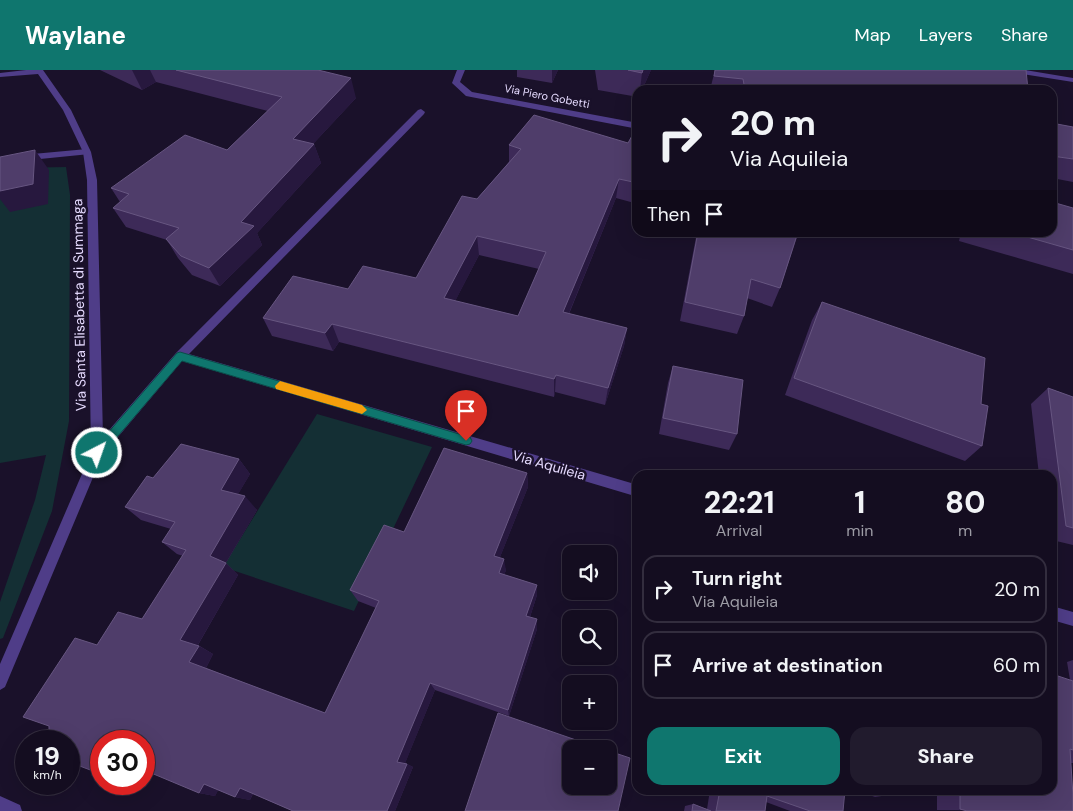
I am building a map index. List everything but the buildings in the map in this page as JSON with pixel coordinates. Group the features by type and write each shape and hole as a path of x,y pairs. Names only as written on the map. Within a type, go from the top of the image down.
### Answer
{"street":[{"path":"0,75 40,70"},
{"name":"Via Santa Elisabetta di Summaga","path":"0,682 97,453 92,180 87,152 67,110 40,70"},
{"name":"Via Piero Gobetti","path":"461,70 456,83 469,94 632,125"},
{"path":"1010,70 1073,80"},
{"path":"97,453 180,356 421,112"},
{"path":"0,160 87,152"},
{"name":"Via Aquileia","path":"180,356 632,489"},
{"path":"1057,614 1073,619"},
{"path":"0,804 14,811"}],"green space":[{"path":"66,167 70,195 69,421 52,511 3,638 0,639 0,602 35,500 46,455 0,463 0,182 17,168"},
{"path":"317,414 432,447 354,611 223,567"}],"slow traffic":[{"path":"280,386 362,410"}],"route":[{"path":"97,453 180,356 466,441"}]}
